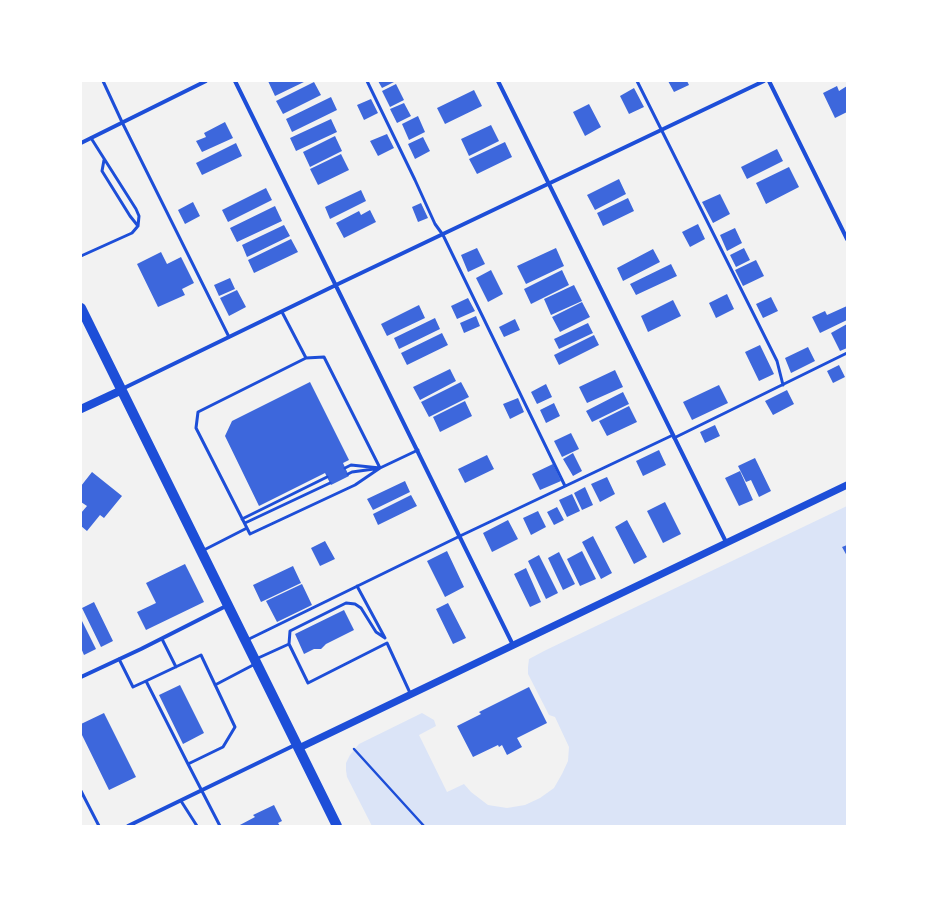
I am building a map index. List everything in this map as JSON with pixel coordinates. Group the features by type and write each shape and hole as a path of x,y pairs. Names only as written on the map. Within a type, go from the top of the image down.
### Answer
{"main road":[{"path":"81,308 338,826"},
{"path":"81,409 122,390"}],"street":[{"path":"81,143 206,81"},
{"path":"235,81 513,645"},
{"path":"498,81 548,185 726,542"},
{"path":"122,390 336,285 764,81"},
{"path":"769,81 847,239"},
{"path":"130,826 298,746 411,695 847,485"},
{"path":"81,677 228,604"}],"lane":[{"path":"103,81 229,337"},
{"path":"367,81 435,224 443,235 565,486"},
{"path":"637,81 777,361 783,385"},
{"path":"81,256 132,233 138,226 136,209 91,138"},
{"path":"104,160 102,171 130,216 138,226"},
{"path":"282,312 306,358"},
{"path":"246,641 460,536 783,385 847,353"},
{"path":"380,468 324,357 306,358 198,412 196,428 250,534 355,484 380,468 418,450"},
{"path":"345,468 351,465 380,468"},
{"path":"348,474 352,472 380,468"},
{"path":"242,519 327,477"},
{"path":"245,523 330,483"},
{"path":"202,551 247,528"},
{"path":"357,586 385,638 411,695"},
{"path":"385,638 376,632 361,608 355,604 346,603 290,631 289,644 308,683 387,643"},
{"path":"162,638 176,667"},
{"path":"215,685 289,644"},
{"path":"119,659 133,687 201,655 235,727 223,747 188,764"},
{"path":"146,681 220,826"},
{"path":"81,790 99,826"},
{"path":"181,801 197,826"}],"path":[{"path":"354,749 424,826"}],"shaded area":[{"path":"847,506 847,826 372,826 347,777 346,763 350,755 359,744 422,713 434,720 436,726 419,735 447,792 464,784 471,792 488,805 507,808 525,805 540,798 554,788 562,774 568,761 569,747 555,717 549,715 528,674 529,659"}],"building":[{"path":"268,81 306,81 275,96"},
{"path":"378,81 396,81 382,88"},
{"path":"668,81 687,81 689,85 674,92"},
{"path":"314,82 321,95 283,114 276,101"},
{"path":"396,84 404,100 390,107 382,91"},
{"path":"837,86 839,91 847,86 847,112 835,118 823,93"},
{"path":"634,88 644,107 629,114 620,96"},
{"path":"474,90 482,106 445,124 437,108"},
{"path":"331,97 337,110 292,132 286,119"},
{"path":"371,99 378,113 364,120 357,105"},
{"path":"404,103 411,116 397,123 390,109"},
{"path":"589,104 601,127 585,136 573,112"},
{"path":"418,116 425,132 409,140 402,124"},
{"path":"331,119 337,132 296,151 290,138"},
{"path":"225,122 233,138 202,152 196,141 206,137 204,133"},
{"path":"491,125 499,141 469,156 461,139"},
{"path":"387,134 394,148 378,156 370,141"},
{"path":"335,136 342,151 310,167 303,152"},
{"path":"423,137 430,151 415,159 408,144"},
{"path":"505,142 512,157 477,174 469,159"},
{"path":"236,143 242,156 202,175 196,163"},
{"path":"777,149 783,161 747,179 741,167"},
{"path":"341,154 349,170 318,185 310,169"},
{"path":"789,167 799,187 766,204 756,183"},
{"path":"619,179 626,194 595,210 587,195"},
{"path":"266,188 272,200 228,222 222,210"},
{"path":"361,190 366,201 330,219 325,207"},
{"path":"720,194 730,214 713,223 702,202"},
{"path":"628,198 634,211 603,226 597,213"},
{"path":"193,202 200,216 185,224 178,210"},
{"path":"421,203 428,218 418,222 412,207"},
{"path":"275,206 282,221 237,242 230,228"},
{"path":"370,210 376,222 344,238 336,223 359,211 361,215"},
{"path":"698,224 705,239 690,247 682,232"},
{"path":"284,225 290,236 247,257 242,245"},
{"path":"735,228 742,243 727,251 720,235"},
{"path":"291,239 298,252 254,273 248,260"},
{"path":"477,248 485,264 468,272 461,255"},
{"path":"556,248 564,266 526,284 517,266"},
{"path":"744,248 750,260 736,267 730,255"},
{"path":"653,249 660,262 623,281 617,268"},
{"path":"161,252 167,264 181,257 194,283 182,289 185,295 158,307 137,264"},
{"path":"756,260 764,276 743,286 735,270"},
{"path":"671,264 677,276 636,295 630,284"},
{"path":"491,270 503,294 488,302 476,278"},
{"path":"562,270 569,285 531,304 524,289"},
{"path":"230,278 235,289 219,296 214,285"},
{"path":"574,285 582,301 551,315 544,299"},
{"path":"237,290 246,307 229,316 220,298"},
{"path":"727,294 734,309 716,318 709,303"},
{"path":"771,297 778,311 763,318 756,304"},
{"path":"468,298 475,311 457,319 451,306"},
{"path":"673,300 681,316 648,332 641,316"},
{"path":"582,302 590,317 560,332 552,317"},
{"path":"419,305 425,318 387,336 381,324"},
{"path":"847,306 847,320 820,333 812,317 825,311 827,315"},
{"path":"476,316 480,326 464,333 460,323"},
{"path":"435,318 440,329 399,349 394,338"},
{"path":"515,319 520,330 504,337 499,327"},
{"path":"588,323 593,333 559,349 554,339"},
{"path":"847,324 847,348 840,351 831,333"},
{"path":"442,333 448,345 407,365 401,353"},
{"path":"594,335 599,345 559,365 554,355"},
{"path":"760,345 774,374 759,381 745,352"},
{"path":"808,347 815,361 791,373 785,358"},
{"path":"839,365 845,377 833,383 827,371"},
{"path":"450,369 456,381 420,400 413,387"},
{"path":"615,370 623,387 587,403 579,387"},
{"path":"310,382 349,460 343,463 349,476 331,485 325,473 259,506 225,436 232,421"},
{"path":"461,382 469,397 429,417 421,402"},
{"path":"546,384 552,397 537,404 531,392"},
{"path":"719,385 728,403 692,420 683,402"},
{"path":"787,390 794,404 773,415 765,401"},
{"path":"623,392 629,404 592,422 586,411"},
{"path":"518,398 524,412 510,419 503,404"},
{"path":"465,401 472,416 440,432 433,417"},
{"path":"554,403 560,416 546,423 540,410"},
{"path":"629,406 637,422 607,436 599,421"},
{"path":"715,425 720,436 705,443 700,432"},
{"path":"571,433 579,449 562,457 554,441"},
{"path":"659,450 666,465 643,476 636,461"},
{"path":"573,453 582,471 573,476 563,459"},
{"path":"487,455 494,469 465,483 458,469"},
{"path":"755,458 771,491 759,497 751,480 746,482 738,466"},
{"path":"553,464 561,481 540,490 532,474"},
{"path":"740,471 753,500 739,506 725,478"},
{"path":"92,472 122,496 104,518 100,515 87,531 81,526 81,513 87,506 81,502 81,486"},
{"path":"607,477 615,494 600,502 591,484"},
{"path":"405,481 410,492 373,510 367,499"},
{"path":"585,487 593,505 582,510 574,493"},
{"path":"572,494 580,511 567,517 559,500"},
{"path":"411,495 417,506 378,525 373,514"},
{"path":"665,502 681,534 663,543 647,511"},
{"path":"557,507 564,520 554,525 547,512"},
{"path":"538,511 546,527 531,535 523,518"},
{"path":"508,520 518,539 492,552 483,533"},
{"path":"627,520 647,557 634,564 615,527"},
{"path":"593,536 612,573 601,579 582,542"},
{"path":"325,541 335,559 320,566 311,548"},
{"path":"847,545 847,556 842,547"},
{"path":"447,551 464,587 445,597 427,561"},
{"path":"582,551 596,579 580,586 567,559"},
{"path":"559,552 575,584 563,590 548,558"},
{"path":"539,555 558,593 546,599 528,561"},
{"path":"185,564 204,602 146,630 137,612 156,603 146,583"},
{"path":"293,566 301,583 261,602 253,585"},
{"path":"526,568 541,602 530,607 514,574"},
{"path":"302,584 312,605 277,622 266,601"},
{"path":"94,602 113,641 101,647 82,608"},
{"path":"448,603 466,638 453,644 436,609"},
{"path":"344,610 354,630 326,644 321,649 314,649 304,654 295,634"},
{"path":"81,619 96,649 84,655 81,648"},
{"path":"180,685 204,733 183,744 159,695"},
{"path":"529,687 547,723 517,738 522,747 507,755 502,745 499,747 498,745 473,757 457,726 481,714 479,712"},
{"path":"104,713 136,777 109,790 81,733 81,724"},
{"path":"274,805 282,821 278,823 280,826 238,826 255,817 253,815"}]}
